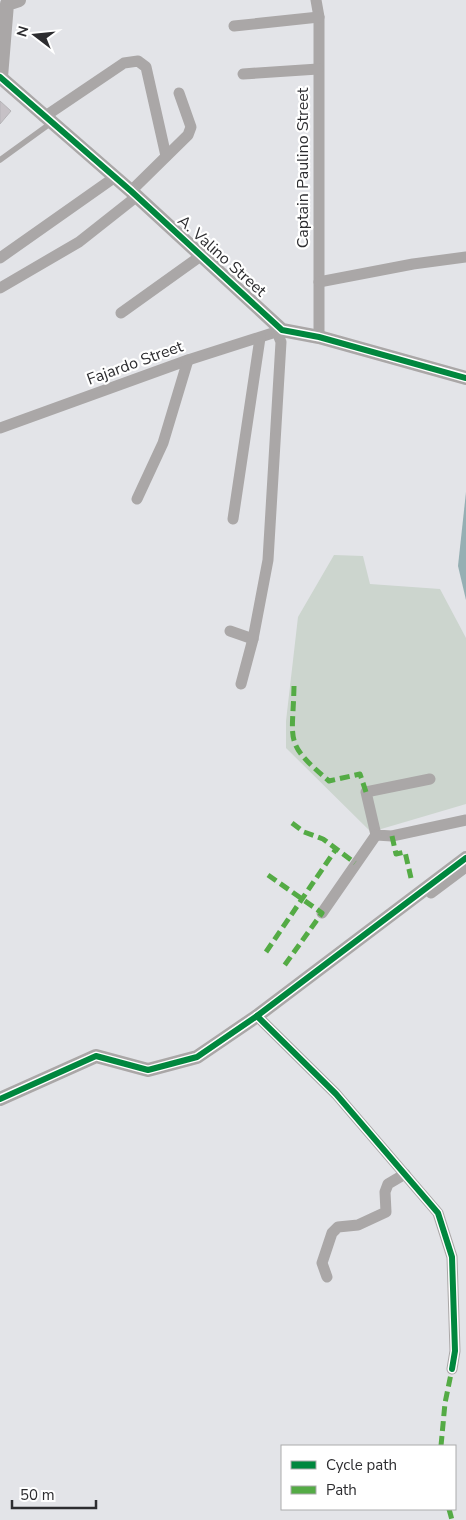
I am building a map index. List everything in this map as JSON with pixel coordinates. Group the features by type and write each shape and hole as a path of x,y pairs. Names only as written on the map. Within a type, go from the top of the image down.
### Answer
{"street":[{"name":"Captain Paulino Street","path":"316,0 319,18 319,337"},
{"path":"1,77 11,1"},
{"path":"234,26 319,18"},
{"path":"48,120 124,63 138,61 146,67 166,156"},
{"path":"243,74 318,69"},
{"name":"A. Valino Street","path":"1,77 202,255 279,331"},
{"path":"0,288 79,242 133,194 188,134 191,127 179,92"},
{"path":"0,258 115,177"},
{"path":"120,313 202,255"},
{"path":"319,282 413,264 466,257"},
{"path":"241,684 253,639 268,560 281,342 279,331 319,337 466,378"},
{"name":"Fajardo Street","path":"0,428 188,360 279,331"},
{"path":"233,519 260,338"},
{"path":"137,499 163,443 188,360"},
{"path":"230,631 253,639"},
{"path":"322,913 376,834 366,792 430,779"},
{"path":"376,834 392,836 466,820"},
{"path":"0,1099 96,1056 148,1070 196,1057 258,1016 466,858"},
{"path":"431,893 466,867"},
{"path":"258,1016 336,1094 438,1213 452,1257 455,1351 452,1369"},
{"path":"327,1277 322,1263 332,1233 338,1227 358,1225 386,1212 385,1192 388,1184 405,1174"}],"lane":[{"path":"0,160 48,120"}],"shaded area":[{"path":"334,555 363,556 370,584 440,589 466,638 466,804 371,832 286,748 286,721 298,617"}],"water":[{"path":"466,492 466,600 458,566"}],"building":[{"path":"0,101 11,111 0,124"}],"marked path":[{"path":"294,686 293,730 297,749 329,781 360,774 366,792"},
{"path":"292,823 304,832 323,839 355,863"},
{"path":"392,836 396,854 405,852 411,878"},
{"path":"266,952 336,849"},
{"path":"268,875 322,913 284,966"},
{"path":"441,1445 445,1403 452,1369"},
{"path":"449,1510 452,1520"}],"cycle path":[{"path":"0,77 131,191 282,330 319,337 466,378"},
{"path":"0,1099 96,1056 148,1070 197,1057 257,1016 466,858"},
{"path":"257,1016 336,1094 438,1213 452,1257 455,1351 452,1369"}]}
